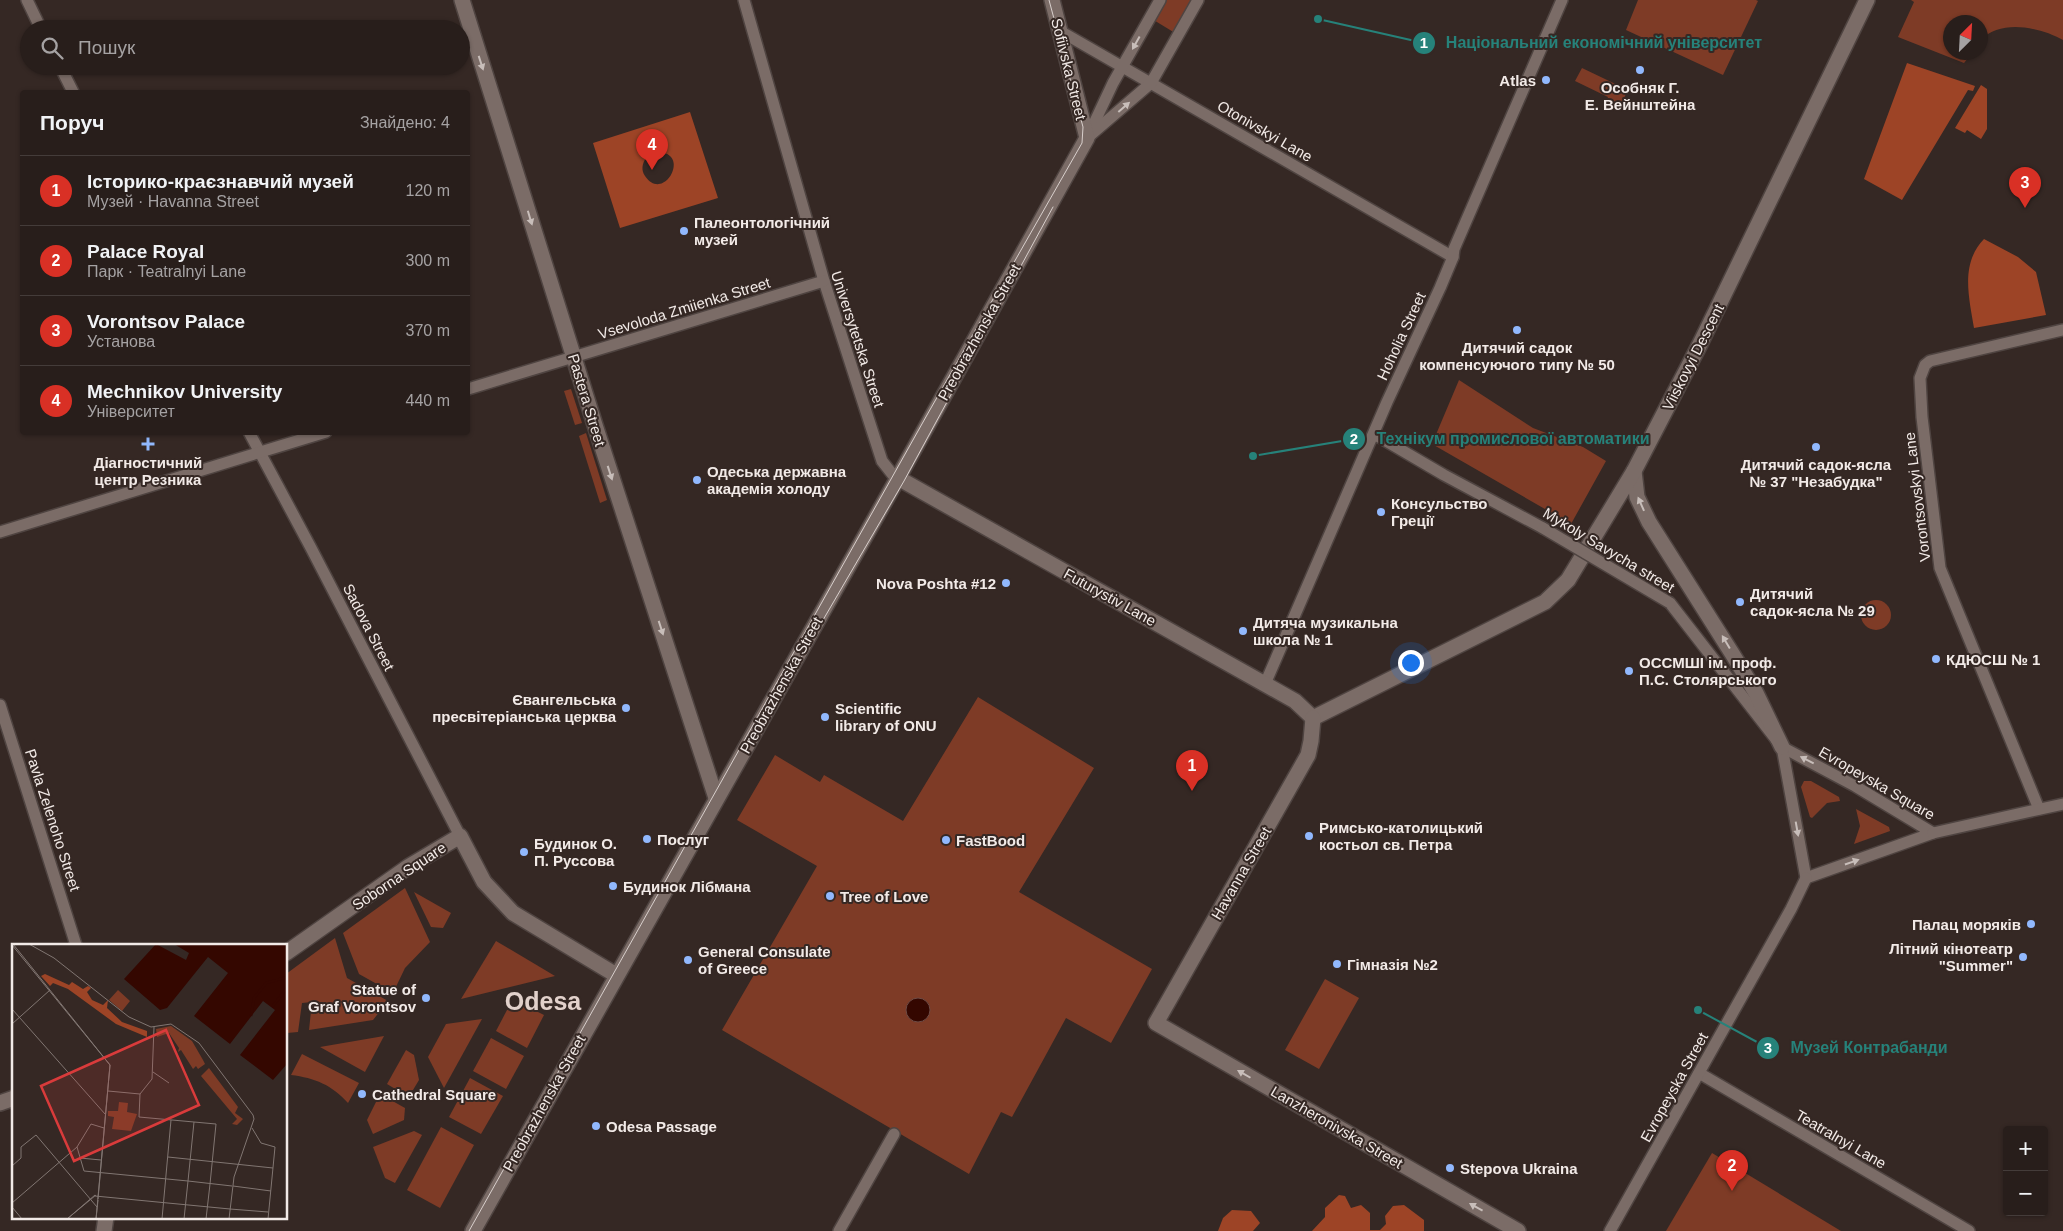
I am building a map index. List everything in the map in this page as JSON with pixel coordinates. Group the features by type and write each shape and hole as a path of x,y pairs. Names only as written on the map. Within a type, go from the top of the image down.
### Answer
{"street":[{"path":"27,0 37,20"},
{"name":"Pastera Street","path":"462,0 468,20"},
{"name":"Universytetska Street","path":"744,0 824,281 882,460 893,475 901,480"},
{"name":"Sofiivska Street","path":"1052,0 1087,138"},
{"name":"Preobrazhenska Street","path":"472,1231 716,798 901,480 1160,0"},
{"name":"Preobrazhenska Street","path":"1087,138 1151,83 1198,0"},
{"name":"Hoholia Street","path":"1265,684 1374,434 1454,258 1454,249 1562,0"},
{"name":"Viiskovyi Descent","path":"1313,718 1545,602 1568,580 1634,471 1699,346 1867,0"},
{"name":"Pastera Street","path":"470,26 594,425 716,798"},
{"name":"Otonivskyi Lane","path":"1060,31 1454,258"},
{"path":"65,75 73,90"},
{"name":"Vsevoloda Zmiienka Street","path":"470,388 824,281"},
{"name":"Vorontsovskyi Lane","path":"2039,809 1940,568 1922,417 1920,378 1925,365 1930,361 2062,330"},
{"name":"Mykoly Savycha street","path":"1374,434 1444,475 1543,528 1670,603 1782,747"},
{"name":"Sadova Street","path":"250,435 311,548 460,836"},
{"path":"0,532 317,435"},
{"path":"1634,471 1637,497 1649,522 1734,655 1782,747 1806,878"},
{"name":"Futurystiv Lane","path":"901,480 1296,701 1313,718"},
{"name":"Pavla Zelenoho Street","path":"0,705 76,944"},
{"name":"Havanna Street","path":"1156,1023 1308,755 1313,718"},
{"name":"Evropeyska Square","path":"1782,747 1855,786 1933,833"},
{"path":"1933,833 2063,804"},
{"name":"Evropeyska Square","path":"1806,878 1933,833"},
{"name":"Soborna Square","path":"288,952 408,868 460,836 484,882 513,913 616,976"},
{"name":"Evropeyska Street","path":"1610,1231 1791,909 1806,878"},
{"name":"Lanzheronivska Street","path":"1156,1023 1518,1231"},
{"name":"Teatralnyi Lane","path":"1699,1073 1969,1231"},
{"path":"839,1231 894,1134"},
{"path":"104,1231 106,1218"}],"shaded area":[{"path":"1163,0 1194,0 1175,33 1152,19"},
{"path":"1638,0 1758,1 1723,75 1626,30"},
{"path":"1911,0 2063,0 2063,40 2054,35 2020,27 1999,29 1988,34 1988,15 1943,15 1943,55 1898,37 1914,2"},
{"path":"1907,63 1975,86 1973,91 1968,90 1902,200 1864,179"},
{"path":"1582,68 1628,90 1619,108 1606,102 1608,97 1575,81"},
{"path":"1981,85 1987,89 1987,129 1981,139 1967,130 1965,133 1955,128"},
{"path":"690,112 718,198 620,228 593,143","holes":["656,152 667,154 673,159 674,167 672,174 660,184 652,183 643,172 642,167 646,158"]},
{"path":"1984,239 2018,257 2036,272 2046,315 1974,328 1969,293 1969,270 1976,249"},
{"path":"1459,380 1533,428 1583,447 1606,461 1571,524 1432,444"},
{"path":"571,389 582,423 575,425 564,391"},
{"path":"586,433 607,500 600,503 579,436"},
{"path":"1876,600 1886,605 1891,615 1886,625 1876,630 1866,625 1861,615 1866,605"},
{"path":"978,697 1094,768 1019,892 1152,969 1111,1043 1066,1018 1012,1117 1001,1112 969,1174 722,1030 817,866 737,820 775,755 820,782 824,775 903,821"},
{"path":"1804,781 1811,781 1839,797 1840,801 1827,803 1812,818 1810,817 1801,787"},
{"path":"1856,809 1889,827 1890,831 1854,844 1860,826"},
{"path":"405,888 430,942 405,968 393,993 359,974 343,933"},
{"path":"414,892 451,913 443,928 431,927"},
{"path":"335,938 347,978 388,1001 373,1020 309,1030 312,1002 302,1003 298,1032 288,1033 288,973"},
{"path":"496,941 555,976 461,999"},
{"path":"1325,979 1359,998 1319,1069 1285,1050"},
{"path":"918,998 926,1002 930,1010 926,1018 918,1022 910,1018 906,1010 910,1002"},
{"path":"522,1004 544,1015 527,1048 496,1031 507,1010"},
{"path":"482,1019 444,1088 428,1057 446,1024"},
{"path":"384,1036 365,1072 320,1047"},
{"path":"491,1038 524,1056 506,1089 473,1071"},
{"path":"406,1050 414,1055 419,1080 413,1090 402,1093 387,1084"},
{"path":"302,1054 359,1083 348,1103 336,1091 322,1083 291,1075"},
{"path":"470,1078 503,1096 481,1134 449,1117"},
{"path":"380,1094 405,1108 404,1120 373,1134 367,1120"},
{"path":"441,1127 474,1145 440,1208 407,1190"},
{"path":"414,1131 422,1135 395,1183 385,1178 373,1147"},
{"path":"1712,1153 1841,1231 1666,1231"},
{"path":"1339,1195 1345,1196 1351,1208 1361,1205 1370,1213 1370,1230 1380,1230 1386,1224 1385,1216 1393,1206 1404,1205 1424,1220 1424,1231 1312,1231 1325,1217 1325,1208"},
{"path":"1232,1210 1251,1211 1260,1223 1253,1231 1218,1231 1223,1218"}],"tram line":[{"path":"469,1231 927,415 1082,143 1083,127 1049,0"},
{"path":"749,747 904,481 1053,207"}],"place":[{"name":"Національний економічний університет","path":"1318,19"},
{"name":"Особняк Г. Е. Вейнштейна","path":"1640,70"},
{"name":"Atlas","path":"1546,80"},
{"name":"Mechnikov University","path":"652,170"},
{"name":"Vorontsov Palace","path":"2025,208"},
{"name":"Палеонтологічний музей","path":"684,231"},
{"name":"Дитячий садок компенсуючого типу № 50","path":"1517,330"},
{"name":"Діагностичний центр Резника","path":"148,444"},
{"name":"Дитячий садок-ясла № 37 \"Незабудка\"","path":"1816,447"},
{"name":"Технікум промислової автоматики","path":"1253,456"},
{"name":"Одеська державна академія холоду","path":"697,480"},
{"name":"Консульство Греції","path":"1381,512"},
{"name":"Nova Poshta #12","path":"1006,583"},
{"name":"Дитячий садок-ясла № 29","path":"1740,602"},
{"name":"Дитяча музикальна школа № 1","path":"1243,631"},
{"name":"КДЮСШ № 1","path":"1936,659"},
{"name":"ОССМШІ ім. проф. П.С. Столярського","path":"1629,671"},
{"name":"Євангельська пресвітеріанська церква","path":"626,708"},
{"name":"Scientific library of ONU","path":"825,717"},
{"name":"Історико-краєзнавчий музей","path":"1192,791"},
{"name":"Римсько-католицький костьол св. Петра","path":"1309,836"},
{"name":"Послуг","path":"647,839"},
{"name":"FastBood","path":"946,840"},
{"name":"Будинок О. П. Руссова","path":"524,852"},
{"name":"Будинок Лібмана","path":"613,886"},
{"name":"Tree of Love","path":"830,896"},
{"name":"Палац моряків","path":"2031,924"},
{"name":"Літний кінотеатр \"Summer\"","path":"2023,957"},
{"name":"General Consulate of Greece","path":"688,960"},
{"name":"Гімназія №2","path":"1337,964"},
{"name":"Statue of Graf Vorontsov","path":"426,998"},
{"name":"Музей Контрабанди","path":"1698,1010"},
{"name":"Cathedral Square","path":"362,1094"},
{"name":"Odesa Passage","path":"596,1126"},
{"name":"Stepova Ukraina","path":"1450,1168"},
{"name":"Palace Royal","path":"1732,1191"}],"district":[{"name":"Odesa","path":"543,1001"}]}
